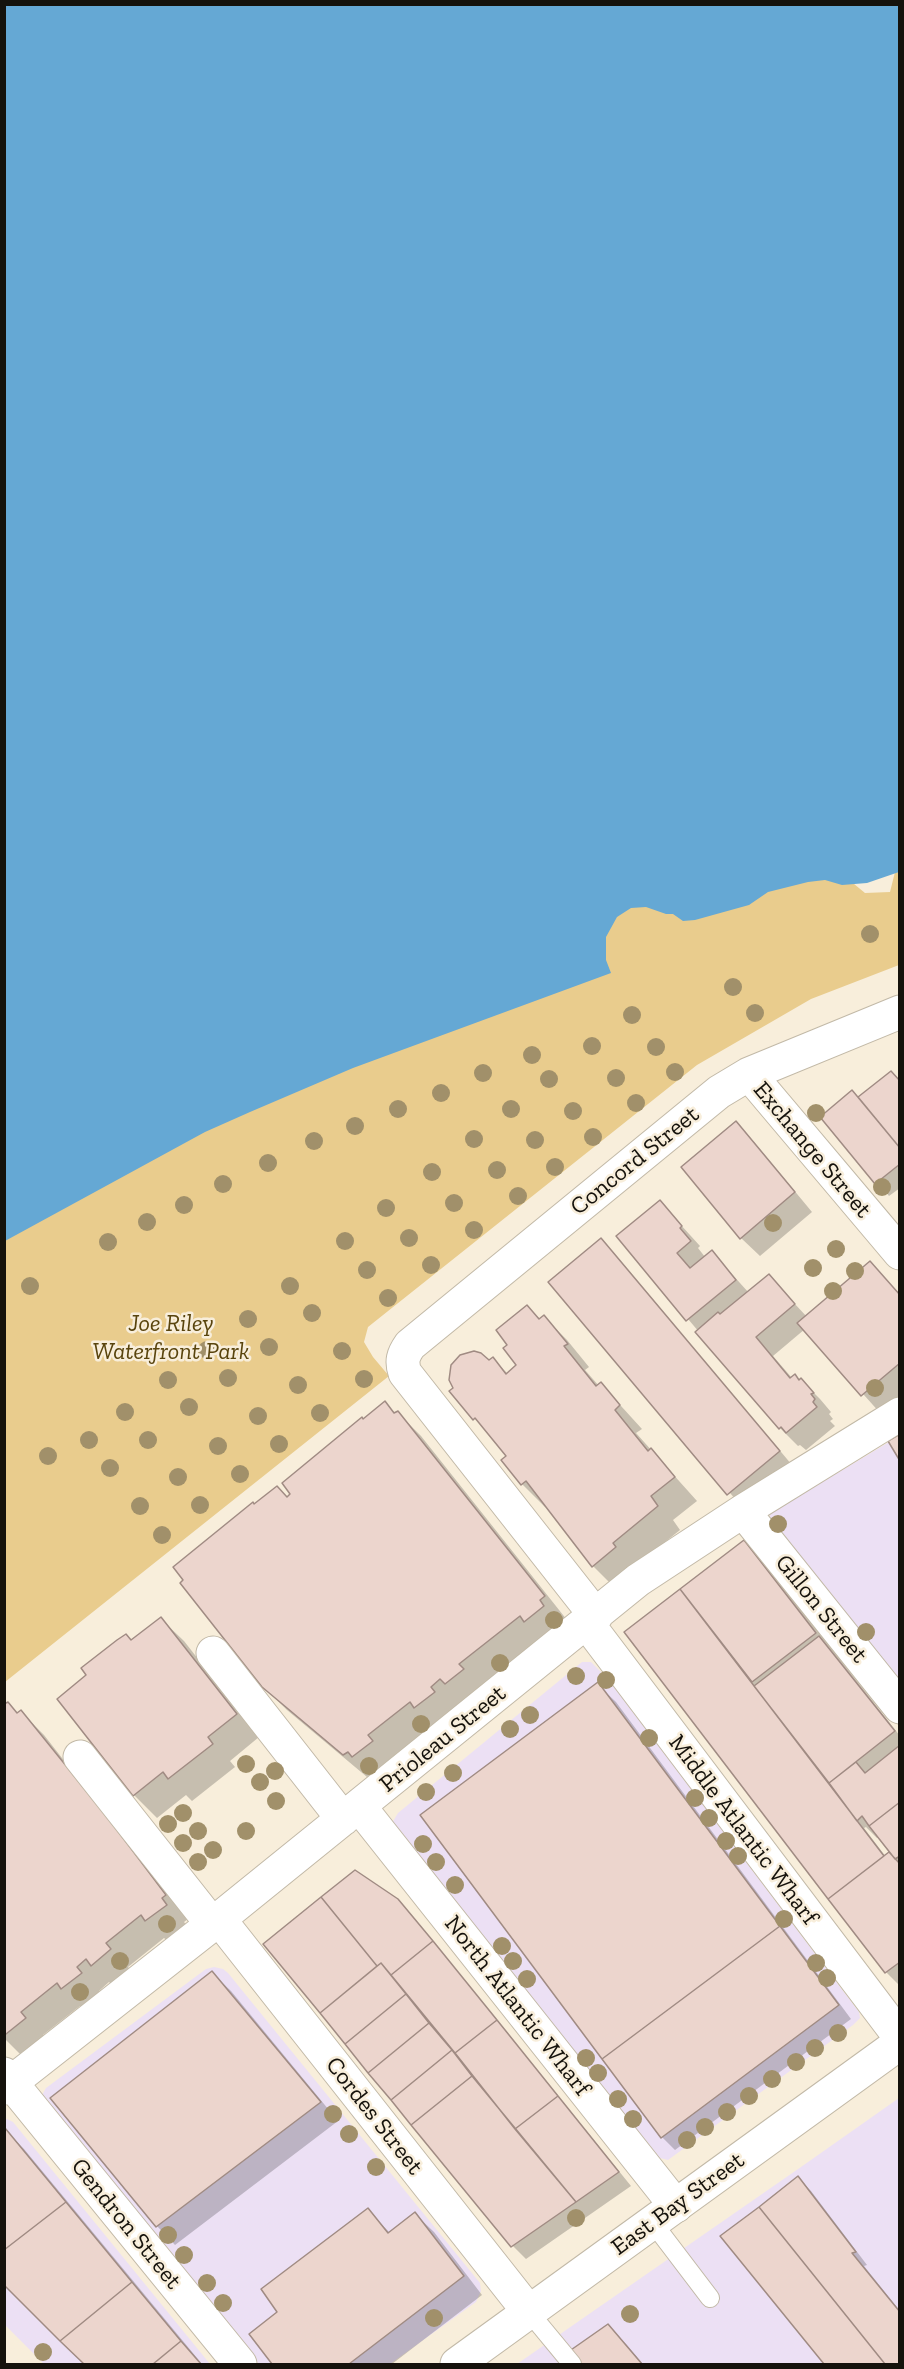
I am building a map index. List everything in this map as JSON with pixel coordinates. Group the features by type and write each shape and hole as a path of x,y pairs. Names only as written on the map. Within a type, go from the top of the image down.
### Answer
{"street":[{"name":"Concord Street","path":"402,1359 410,1345 719,1092 749,1074 900,1012"},
{"name":"Exchange Street","path":"749,1074 900,1253"},
{"name":"Middle Atlantic Wharf","path":"402,1359 405,1373 591,1619 900,2037"},
{"name":"Prioleau Street","path":"7,2082 215,1922 638,1580 743,1511 900,1414"},
{"name":"Gillon Street","path":"743,1511 900,1707"},
{"name":"North Atlantic Wharf","path":"213,1653 351,1813 664,2214"},
{"name":"Cordes Street","path":"80,1757 529,2312"},
{"name":"East Bay Street","path":"457,2364 900,2043"},
{"name":"Gendron Street","path":"7,2082 240,2364"}],"lane":[{"path":"664,2214 710,2298"},
{"path":"529,2312 572,2364"}],"shaded area":[{"path":"899,1436 899,1692 767,1521 771,1513"},
{"path":"582,1662 591,1662 608,1679 859,2012 860,2018 853,2025 668,2160 660,2158 393,1830 392,1823 398,1813"},
{"path":"214,1967 228,1973 480,2283 481,2291 476,2302 390,2364 259,2364 41,2097 46,2088 206,1969"},
{"path":"899,2098 899,2364 517,2364 801,2167"},
{"path":"4,2120 13,2122 210,2364 44,2364 5,2325"}],"green space":[{"name":"Joe Riley Waterfront Park","path":"899,695 899,965 811,999 697,1065 368,1327 364,1342 389,1376 5,1682 5,1067 479,885 848,879 865,893 890,892 897,864"}],"water":[{"path":"5,4 899,5 899,872 867,883 842,885 825,880 808,882 768,892 749,905 695,920 683,921 673,914 646,907 631,908 617,917 606,937 606,960 611,973 353,1068 250,1112 205,1132 5,1241"}],"building":[{"path":"891,1071 900,1081 900,1148 858,1097"},
{"path":"852,1090 900,1148 900,1164 875,1184 820,1117"},
{"path":"736,1121 795,1192 740,1239 681,1167"},
{"path":"660,1200 682,1226 680,1228 691,1241 677,1253 690,1268 712,1250 736,1280 686,1321 616,1236"},
{"path":"601,1238 780,1451 727,1495 548,1282"},
{"path":"870,1261 900,1295 900,1363 861,1396 797,1323"},
{"path":"769,1274 795,1304 756,1337 790,1378 795,1374 799,1380 801,1378 814,1393 811,1394 817,1407 786,1433 781,1427 779,1429 695,1332"},
{"path":"527,1305 539,1319 544,1315 568,1344 564,1346 596,1386 601,1382 620,1405 615,1410 648,1451 651,1448 675,1477 651,1496 658,1506 613,1543 616,1547 592,1567 526,1481 521,1485 501,1460 506,1456 449,1391 453,1388 449,1380 451,1365 460,1355 474,1351 481,1353 489,1360 493,1357 506,1374 516,1365 503,1348 507,1345 496,1330"},
{"path":"385,1401 394,1413 398,1411 545,1596 540,1600 544,1606 524,1622 520,1616 459,1664 464,1669 445,1684 440,1679 431,1687 435,1692 414,1708 410,1702 368,1735 373,1741 352,1757 348,1752 343,1755 262,1687 180,1583 183,1580 173,1567 253,1502 254,1504 277,1486 287,1497 290,1494 282,1483 362,1417 363,1419"},
{"path":"900,1434 900,1461 888,1441"},
{"path":"744,1540 816,1633 752,1682 680,1589"},
{"path":"680,1589 884,1856 828,1899 624,1632"},
{"path":"161,1617 237,1714 208,1737 213,1744 168,1779 163,1772 133,1796 57,1699 86,1675 81,1668 126,1634 131,1640"},
{"path":"819,1636 895,1731 829,1783 754,1686"},
{"path":"598,1682 780,1926 602,2059 420,1815"},
{"path":"8,1702 17,1713 21,1710 105,1814 166,1895 162,1898 167,1905 145,1921 141,1915 106,1943 111,1949 91,1966 86,1959 77,1967 82,1973 61,1989 57,1983 21,2012 26,2018 6,2034 4,2032 4,1704"},
{"path":"900,1745 900,1802 869,1826 862,1816 857,1821 829,1783 856,1762 865,1773"},
{"path":"900,1802 900,1856 895,1859 869,1826"},
{"path":"889,1852 900,1864 900,1962 885,1973 828,1899"},
{"path":"355,1870 398,1899 433,1941 391,1975 381,1963 377,1966 321,1897"},
{"path":"321,1897 377,1966 320,2013 263,1944"},
{"path":"780,1926 839,2005 661,2138 602,2059"},
{"path":"433,1941 497,2020 455,2053 391,1975"},
{"path":"381,1963 406,1994 345,2044 320,2013"},
{"path":"212,1971 321,2102 156,2227 50,2098"},
{"path":"406,1994 429,2023 368,2073 345,2044"},
{"path":"497,2020 558,2096 515,2129 455,2053"},
{"path":"429,2023 452,2050 391,2100 368,2073"},
{"path":"452,2050 472,2076 411,2125 391,2100"},
{"path":"472,2076 576,2202 511,2247 411,2125"},
{"path":"558,2096 619,2172 576,2202 515,2129"},
{"path":"4,2129 66,2202 4,2250"},
{"path":"798,2176 856,2252 852,2253 900,2312 900,2364 885,2364 759,2207"},
{"path":"66,2202 132,2282 60,2341 4,2285 4,2250"},
{"path":"759,2207 885,2364 824,2364 720,2236"},
{"path":"368,2208 388,2233 415,2212 464,2276 349,2364 272,2364 249,2334 277,2312 261,2289"},
{"path":"132,2282 181,2341 153,2364 84,2364 60,2341"},
{"path":"608,2324 642,2364 578,2364 568,2352"},
{"path":"181,2341 201,2364 153,2364 158,2360"}]}
